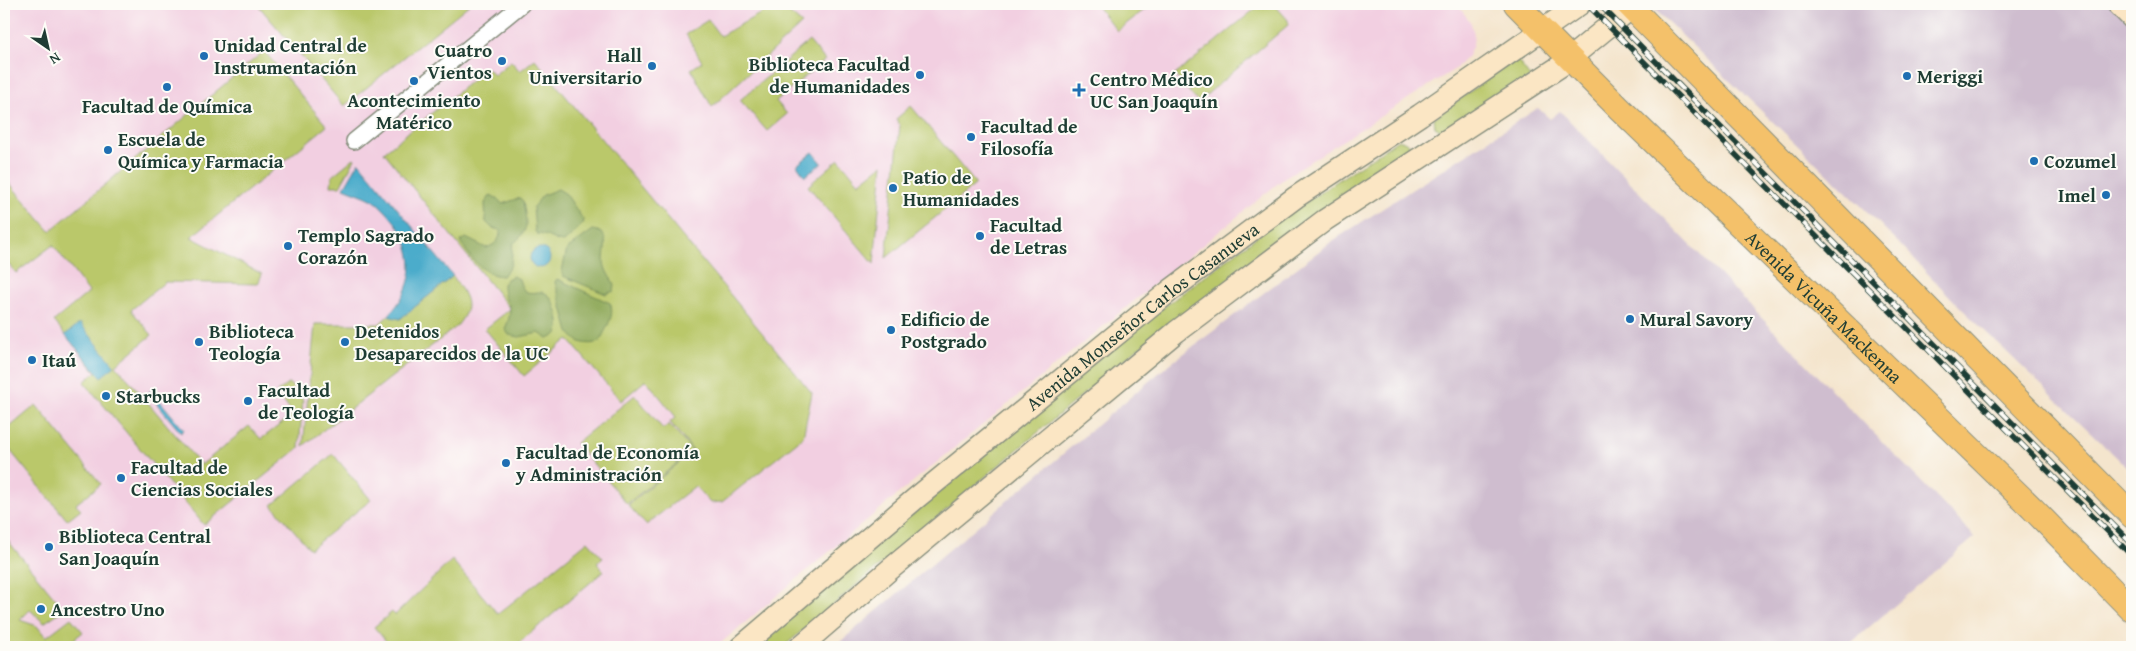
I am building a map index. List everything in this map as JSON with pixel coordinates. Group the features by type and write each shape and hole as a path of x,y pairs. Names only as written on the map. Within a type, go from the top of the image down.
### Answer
{"main road":[{"name":"Avenida Vicuña Mackenna","path":"1516,4 1570,59 2032,508 2132,610"},
{"path":"2118,4 2132,18"},
{"name":"Avenida Monseñor Carlos Casanueva","path":"800,647 888,571 1145,358 1263,266 1325,220 1441,146 1570,59 1632,5"},
{"path":"1632,5 2132,516"},
{"name":"Avenida Monseñor Carlos Casanueva","path":"741,647 915,499 1171,290 1289,201 1420,116 1572,9"}],"street":[{"path":"354,141 522,4"}],"shaded area":[{"path":"4,4 1457,4 1471,23 1474,34 1473,45 1468,56 1455,69 1287,176 898,494 716,647 4,647"},
{"path":"1649,4 2132,4 2132,472 1963,310 1877,221"},
{"path":"1538,108 1550,119 1560,111 1975,537 1846,647 834,647 1166,367 1331,242"}],"green space":[{"path":"257,4 470,4 344,106"},
{"path":"757,4 779,4 802,24 712,107 691,69 702,62 686,34 708,20 720,36 763,12"},
{"path":"1095,4 1152,4 1117,31"},
{"path":"1261,4 1274,4 1288,20 1288,25 1198,102 1175,75"},
{"path":"809,41 825,60 776,101 787,114 767,131 740,100"},
{"path":"264,51 327,126 191,237 262,274 258,284 165,282 131,310 152,335 116,365 201,465 249,426 261,439 293,415 277,392 289,383 303,400 299,448 204,525 84,382 96,372 54,321 89,292 53,245 16,273 4,259 4,177 50,231"},
{"path":"1516,58 1530,77 1443,132 1435,127 1434,118"},
{"path":"535,59 812,393 803,437 722,502 710,503 695,486 646,525 628,505 693,451 670,422 676,417 646,380 621,401 568,339 524,376 485,329 510,309 384,152 487,68 494,75 511,61 520,71"},
{"path":"911,106 976,184 886,258 900,125 896,119"},
{"path":"1398,140 1409,144 1410,152 1407,155 1138,348 783,647 752,647 1126,336 1272,225"},
{"path":"354,158 340,186 331,186 332,176"},
{"path":"839,159 859,183 883,164 874,264 808,186"},
{"path":"558,189 566,194 584,221 564,242 537,234 535,231 533,207 543,195"},
{"path":"491,195 502,204 520,198 523,201 525,215 525,229 519,239 513,244 509,269 502,276 488,272 477,264 460,241 466,238 486,248 495,244 500,230 492,228 486,222 485,203"},
{"path":"593,230 603,235 605,239 605,267 615,285 614,291 606,294 563,276 562,271 567,249"},
{"path":"453,276 467,301 465,313 456,327 303,446 315,324 379,324 388,316 400,319"},
{"path":"513,276 519,279 526,292 541,292 550,297 555,306 559,323 558,332 555,335 548,339 539,333 519,337 509,335 505,329 510,309 505,297 503,284"},
{"path":"557,279 610,303 611,318 600,342 582,343 569,332 555,282"},
{"path":"635,395 663,429 669,424 692,451 627,504 576,443"},
{"path":"36,405 101,484 76,504 81,509 67,520 4,443 4,432"},
{"path":"333,454 371,500 310,549 272,505"},
{"path":"4,536 64,609 44,623 30,610 20,620 37,626 46,637 71,618 83,632 64,647 4,647"},
{"path":"588,541 603,558 597,563 604,571 514,647 391,647 374,627 392,612 395,615 452,560 498,614"}],"water":[{"path":"813,152 822,163 805,176 797,165"},
{"path":"359,162 453,276 400,319 388,316 397,305 408,284 411,261 409,249 397,225 380,205 370,198 344,188"},
{"path":"536,248 544,248 550,254 550,262 544,268 536,268 530,262 530,254"},
{"path":"80,323 115,366 101,377 65,335"},
{"path":"151,390 184,430 181,433 148,393"}],"railway":[{"path":"1587,4 2132,556"},
{"path":"1599,4 2132,544"}],"place":[{"name":"Unidad Central de Instrumentación","path":"204,56"},
{"name":"Cuatro Vientos","path":"502,61"},
{"name":"Hall Universitario","path":"652,66"},
{"name":"Biblioteca Facultad de Humanidades","path":"920,75"},
{"name":"Meriggi","path":"1907,76"},
{"name":"Acontecimiento Matérico","path":"414,81"},
{"name":"Facultad de Química","path":"167,87"},
{"name":"Centro Médico UC San Joaquín","path":"1079,90"},
{"name":"Facultad de Filosofía","path":"971,137"},
{"name":"Escuela de Química y Farmacia","path":"108,150"},
{"name":"Cozumel","path":"2034,161"},
{"name":"Patio de Humanidades","path":"893,188"},
{"name":"Imel","path":"2106,195"},
{"name":"Facultad de Letras","path":"980,236"},
{"name":"Templo Sagrado Corazón","path":"288,246"},
{"name":"Mural Savory","path":"1630,319"},
{"name":"Edificio de Postgrado","path":"891,330"},
{"name":"Biblioteca Teología","path":"199,342"},
{"name":"Detenidos Desaparecidos de la UC","path":"345,342"},
{"name":"Itaú","path":"32,360"},
{"name":"Starbucks","path":"106,396"},
{"name":"Facultad de Teología","path":"248,401"},
{"name":"Facultad de Economía y Administración","path":"506,463"},
{"name":"Facultad de Ciencias Sociales","path":"121,478"},
{"name":"Biblioteca Central San Joaquín","path":"49,547"},
{"name":"Ancestro Uno","path":"41,609"}]}
